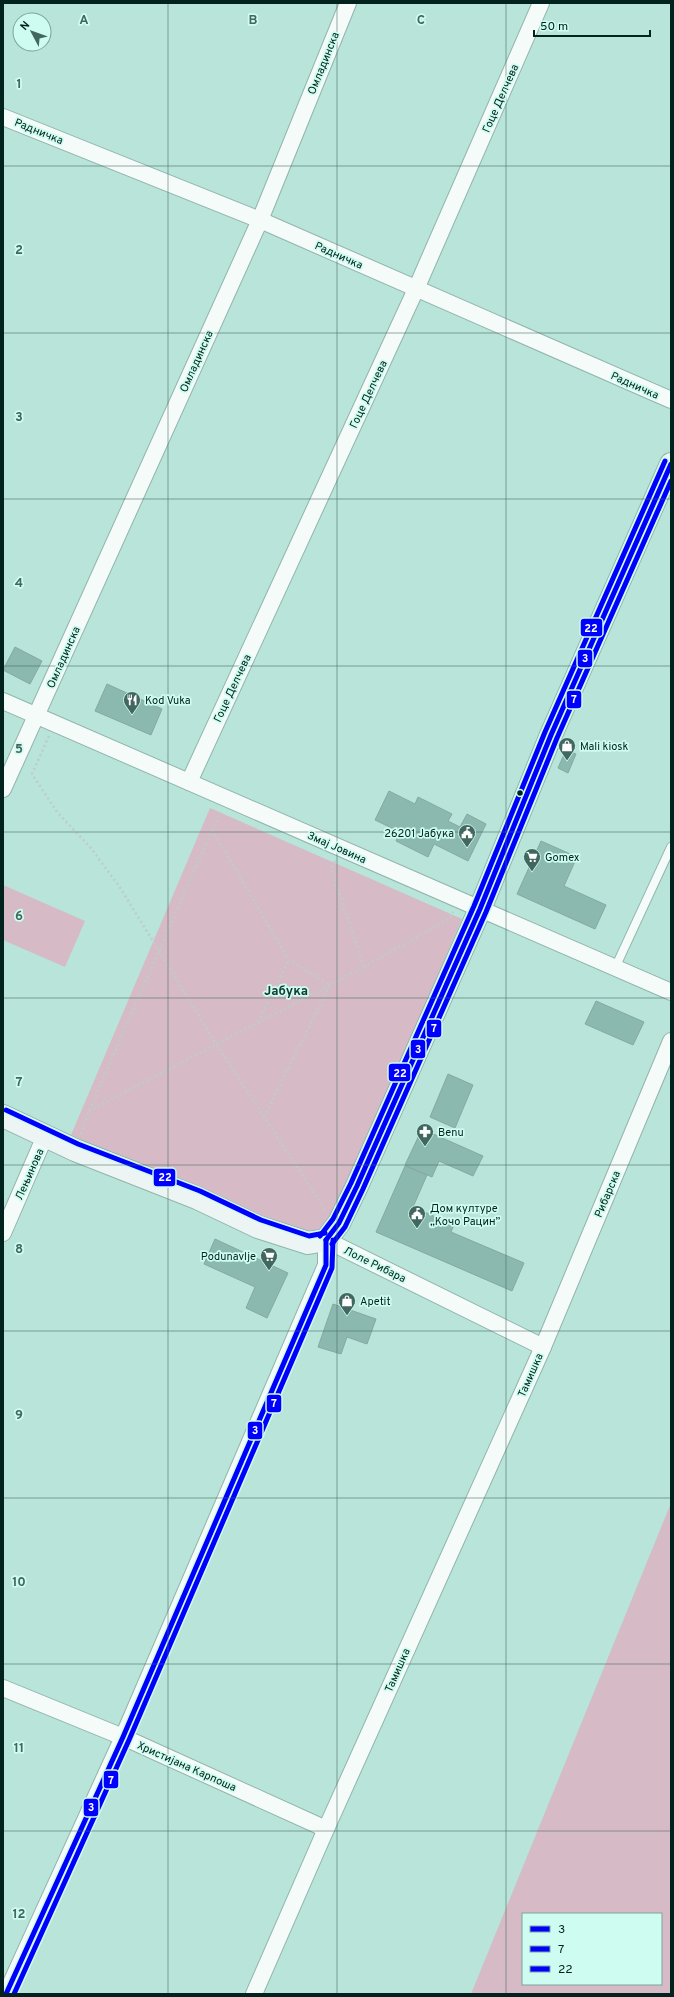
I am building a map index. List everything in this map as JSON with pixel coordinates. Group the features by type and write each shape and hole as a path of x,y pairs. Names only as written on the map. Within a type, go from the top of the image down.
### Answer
{"main road":[{"path":"3,1116 75,1150 197,1198 258,1227 308,1243 326,1240 339,1223 480,909 551,735 671,464"}],"street":[{"name":"Омладинска","path":"3,789 260,220 348,3"},
{"name":"Гоце Делчева","path":"189,782 416,288 542,3"},
{"name":"Радничка","path":"3,117 260,220 671,400"},
{"name":"Змај Јовина","path":"3,701 55,725 671,992"},
{"name":"Рибарска","path":"542,1347 671,1041"},
{"name":"Лењинова","path":"3,1233 45,1136"},
{"name":"Лоле Рибара","path":"326,1240 542,1347"},
{"path":"6,1994 123,1737 326,1265 326,1240"},
{"name":"Тамишка","path":"254,1994 326,1829 542,1347"},
{"name":"Христијана Карпоша","path":"3,1688 123,1737 326,1829"}],"lane":[{"path":"615,968 671,847"}],"path":[{"path":"55,725 32,774 57,812 90,847 119,886 216,1044 323,1208 339,1223"},
{"path":"75,1150 89,1111 226,798"},
{"path":"212,830 289,960 330,985"},
{"path":"341,848 331,869 364,966"},
{"path":"89,1111 330,985 450,918 459,899"},
{"path":"258,1022 289,960"},
{"path":"264,1117 330,985"}],"shaded area":[{"path":"210,808 462,919 333,1219 320,1231 301,1234 71,1135"},
{"path":"3,885 85,921 65,967 3,940"},
{"path":"671,1503 671,1994 471,1994"}],"building":[{"path":"15,647 42,661 30,684 3,670"},
{"path":"107,684 162,709 151,735 95,711"},
{"name":"Mali kiosk","path":"566,750 576,754 568,773 558,768"},
{"path":"389,791 415,804 418,797 452,814 448,821 460,827 467,814 486,824 468,861 434,844 428,857 396,841 400,832 375,820"},
{"path":"541,841 577,857 564,886 606,905 595,929 517,894"},
{"path":"596,1001 644,1022 633,1045 585,1024"},
{"path":"448,1074 473,1085 455,1128 430,1117"},
{"path":"422,1129 483,1156 473,1176 439,1161 432,1177 405,1165"},
{"path":"405,1166 427,1175 413,1207 454,1225 451,1232 524,1263 512,1291 376,1232"},
{"path":"215,1239 288,1273 267,1318 246,1308 255,1287 204,1264"},
{"path":"333,1304 376,1319 367,1344 347,1337 341,1354 318,1347"}],"transit line":[{"name":"22","path":"320,1236 333,1219 351,1183 474,906 545,732 665,461"},
{"name":"3","path":"326,1240 339,1223 357,1186 480,909 551,735 671,464"},
{"name":"7","path":"332,1244 345,1227 363,1189 486,912 557,738 671,481"},
{"name":"22","path":"6,1110 78,1144 200,1191 261,1220 309,1236 325,1233"},
{"name":"3","path":"6,1994 123,1737 326,1265 326,1240"},
{"name":"7","path":"14,1994 129,1740 332,1268 333,1240"}],"place":[{"name":"Kod Vuka","path":"132,715"},
{"name":"Mali kiosk","path":"567,761"},
{"name":"26201 Јабука","path":"467,848"},
{"name":"Gomex","path":"532,872"},
{"name":"Benu","path":"425,1147"},
{"name":"Дом културе „Кочо Рацин”","path":"417,1229"},
{"name":"Podunavlje","path":"269,1271"},
{"name":"Apetit","path":"347,1316"}],"district":[{"name":"Јабука","path":"286,990"}]}
